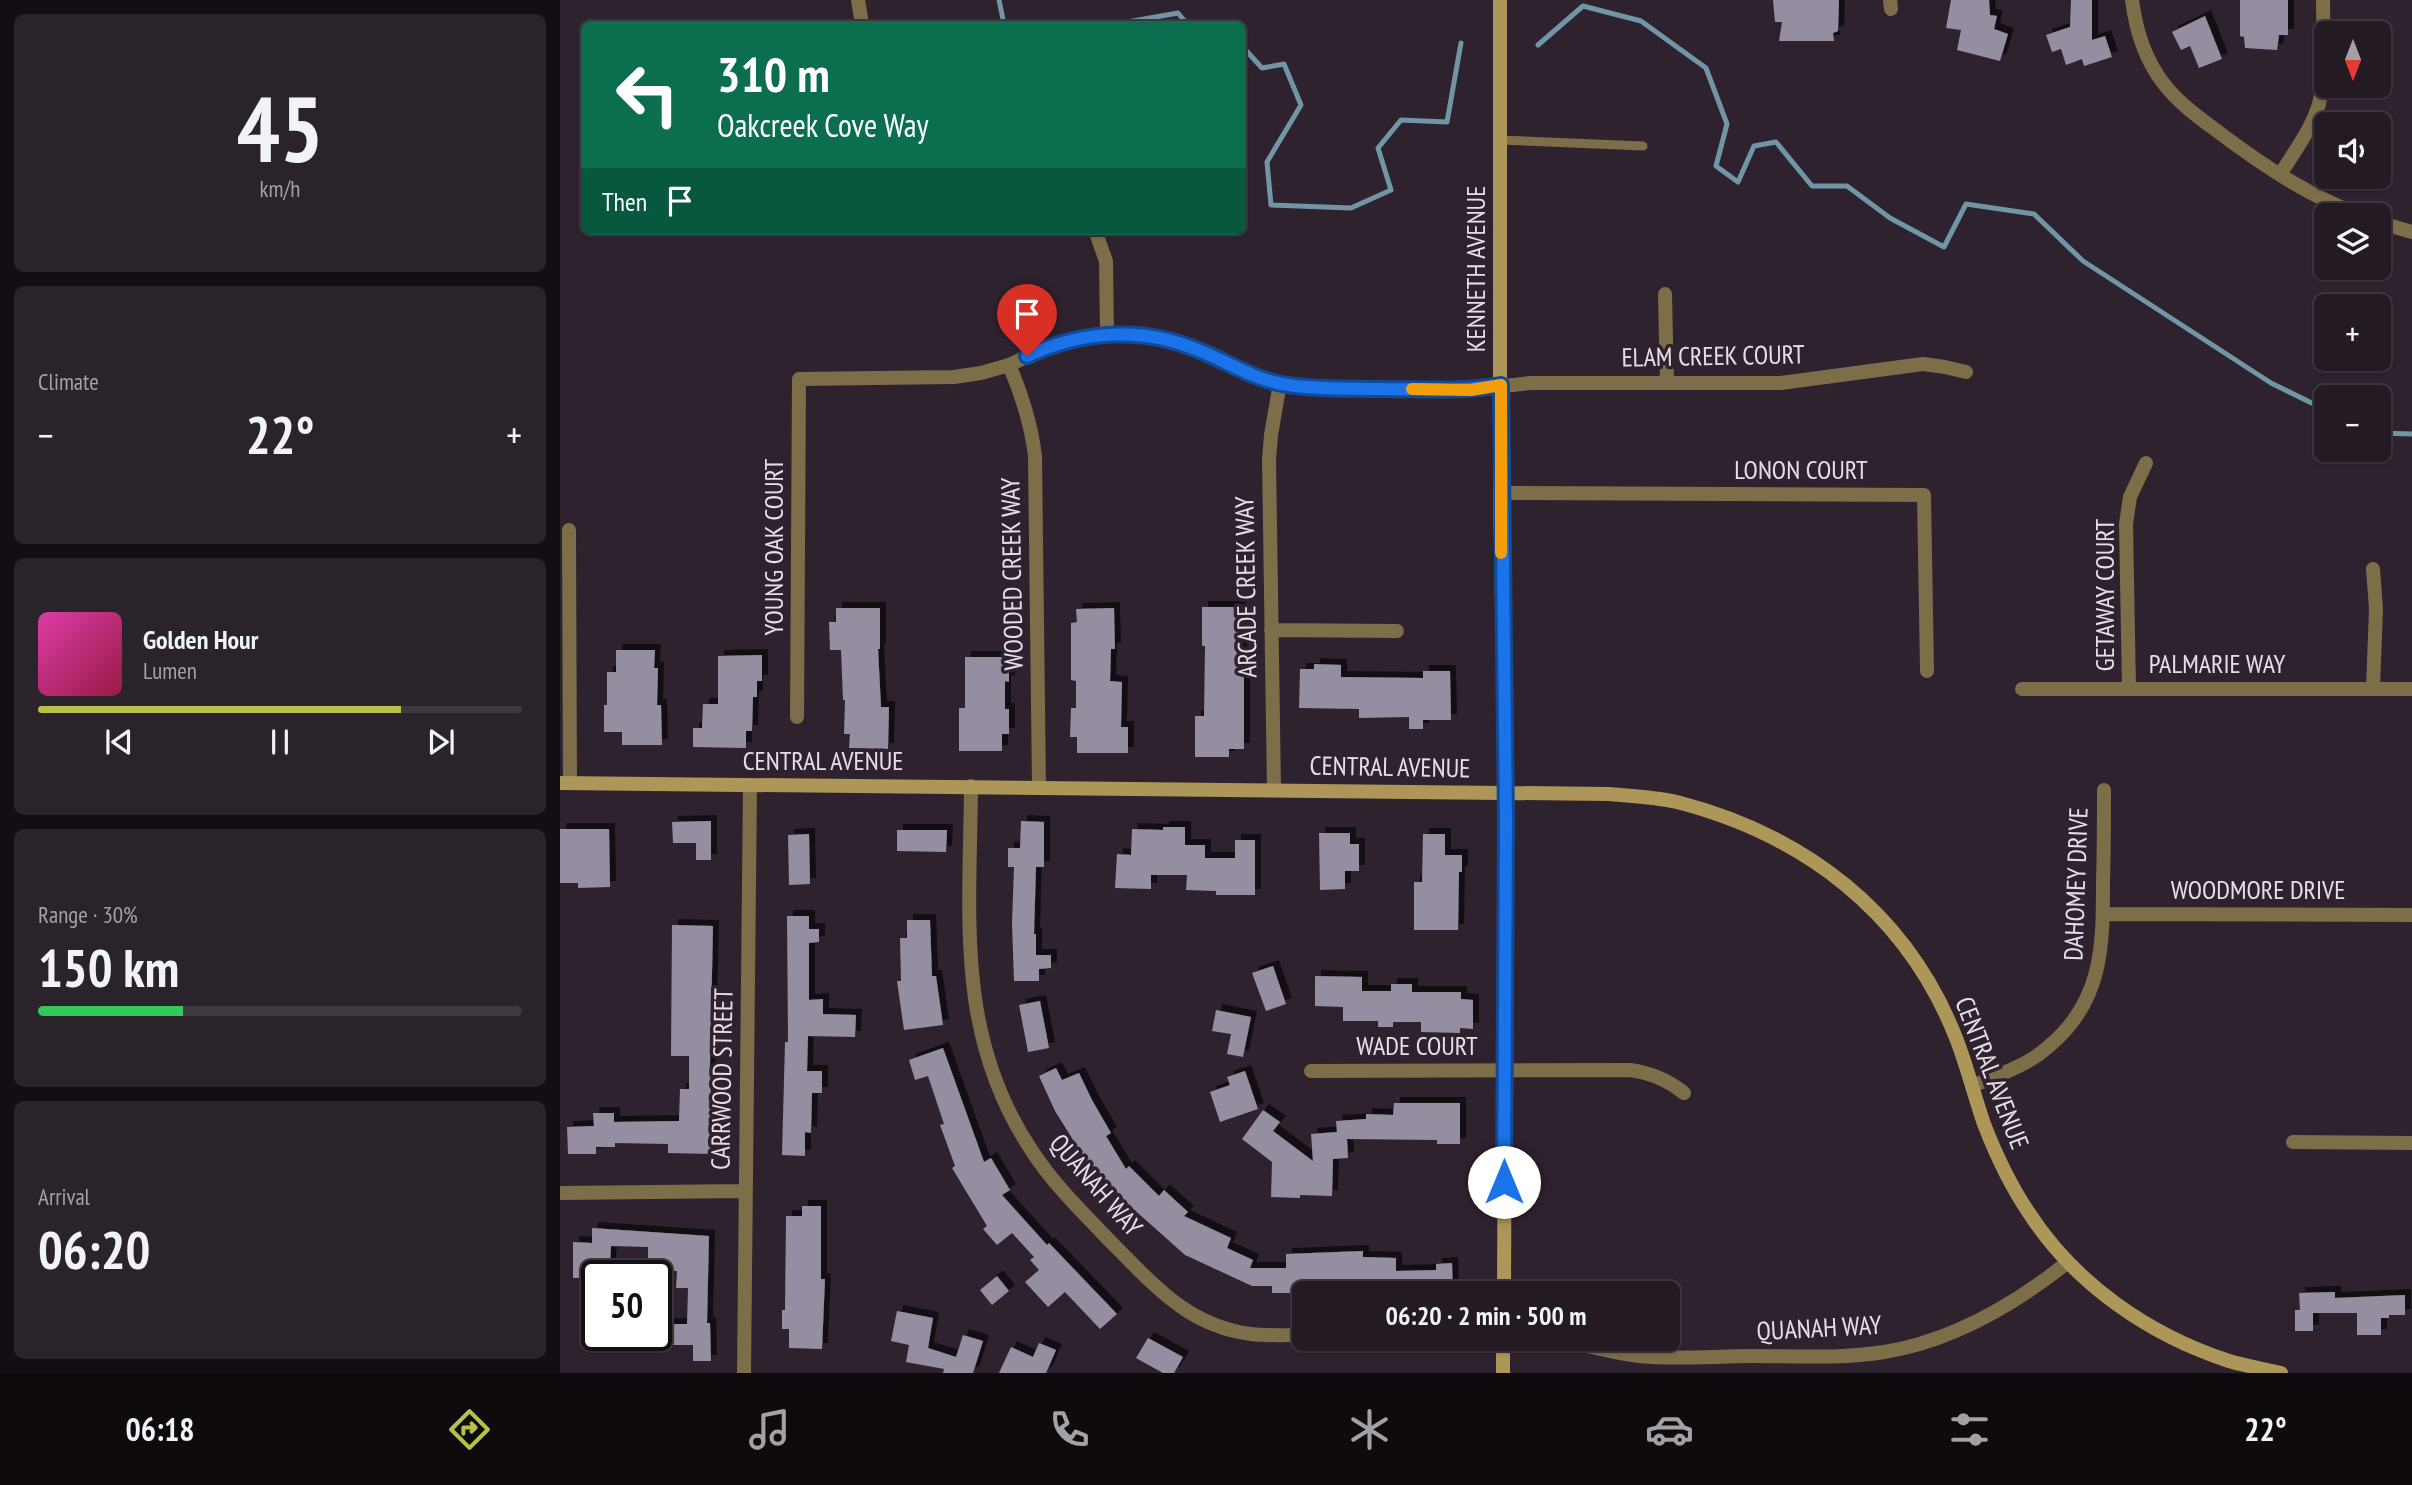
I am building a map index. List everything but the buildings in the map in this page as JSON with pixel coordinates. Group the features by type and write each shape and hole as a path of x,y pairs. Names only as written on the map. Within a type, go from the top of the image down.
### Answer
{"street":[{"path":"858,0 862,21"},
{"name":"KENNETH AVENUE","path":"1500,0 1500,493 1506,792 1504,1281"},
{"path":"2132,0 2134,21 2143,47 2164,85 2194,114 2280,175 2333,203"},
{"path":"2280,175 2309,127 2318,105 2322,82 2323,0"},
{"path":"2391,226 2412,232"},
{"path":"1097,235 1107,261 1107,334"},
{"path":"1665,294 1667,383"},
{"name":"ELAM CREEK COURT","path":"799,379 954,377 1009,365 1074,338 1107,334 1143,335 1170,340 1199,350 1251,375 1280,383 1311,387 1471,390 1501,385 1781,383 1923,364 1966,372"},
{"name":"WOODED CREEK WAY","path":"1009,365 1023,397 1035,456 1039,788"},
{"name":"YOUNG OAK COURT","path":"797,717 799,379"},
{"name":"ARCADE CREEK WAY","path":"1274,790 1269,460 1280,383"},
{"name":"GETAWAY COURT","path":"2129,689 2126,524 2130,498 2146,463"},
{"name":"LONON COURT","path":"1500,493 1924,495 1927,671"},
{"path":"565,783 569,530"},
{"path":"2373,569 2376,609 2373,688"},
{"path":"1271,630 1397,631"},
{"name":"PALMARIE WAY","path":"2022,689 2412,689"},
{"name":"CENTRAL AVENUE","path":"565,783 1609,794 1675,802 1744,824 1812,859 1844,882 1899,938 1941,1003 1988,1134 2010,1182 2030,1215 2068,1262 2126,1312 2160,1332 2195,1349 2232,1362 2281,1373"},
{"name":"CARRWOOD STREET","path":"744,1373 750,785"},
{"name":"QUANAH WAY","path":"971,786 970,957 973,996 980,1034 991,1070 1011,1117 1031,1150 1070,1200 1167,1297 1189,1313 1214,1325 1241,1333 1292,1335"},
{"name":"DAHOMEY DRIVE","path":"1972,1086 2026,1062 2048,1048 2067,1029 2082,1007 2098,971 2103,944 2104,790"},
{"name":"WOODMORE DRIVE","path":"2103,914 2412,915"},
{"name":"WADE COURT","path":"1311,1070 1642,1071 1665,1079 1684,1093"},
{"path":"2293,1142 2412,1143"},
{"path":"560,1193 746,1191"},
{"name":"QUANAH WAY","path":"1613,1351 1643,1357 1844,1356 1885,1352 1959,1329 2003,1308 2035,1289 2068,1262"},
{"path":"1503,1351 1503,1373"}],"lane":[{"path":"1500,140 1643,146"}],"waterway":[{"path":"999,0 1003,21"},
{"path":"1538,45 1583,6 1641,21 1706,68 1727,124 1716,166 1738,182 1754,146 1776,142 1812,186 1847,186 1890,218 1944,247 1966,204 2034,214 2083,261 2271,383 2314,404"},
{"path":"1133,21 1178,13 1185,21"},
{"path":"1246,50 1262,68 1284,64 1301,105 1267,162 1271,205 1351,208 1391,190 1378,148 1401,120 1447,122 1461,43"},
{"path":"2391,433 2412,434"}],"slow traffic":[{"path":"1412,389 1471,390 1501,385 1501,553"}],"route":[{"path":"1027,356 1074,338 1107,334 1143,335 1170,340 1199,350 1251,375 1280,383 1311,387 1471,390 1501,385 1506,821 1504,1182"}]}
